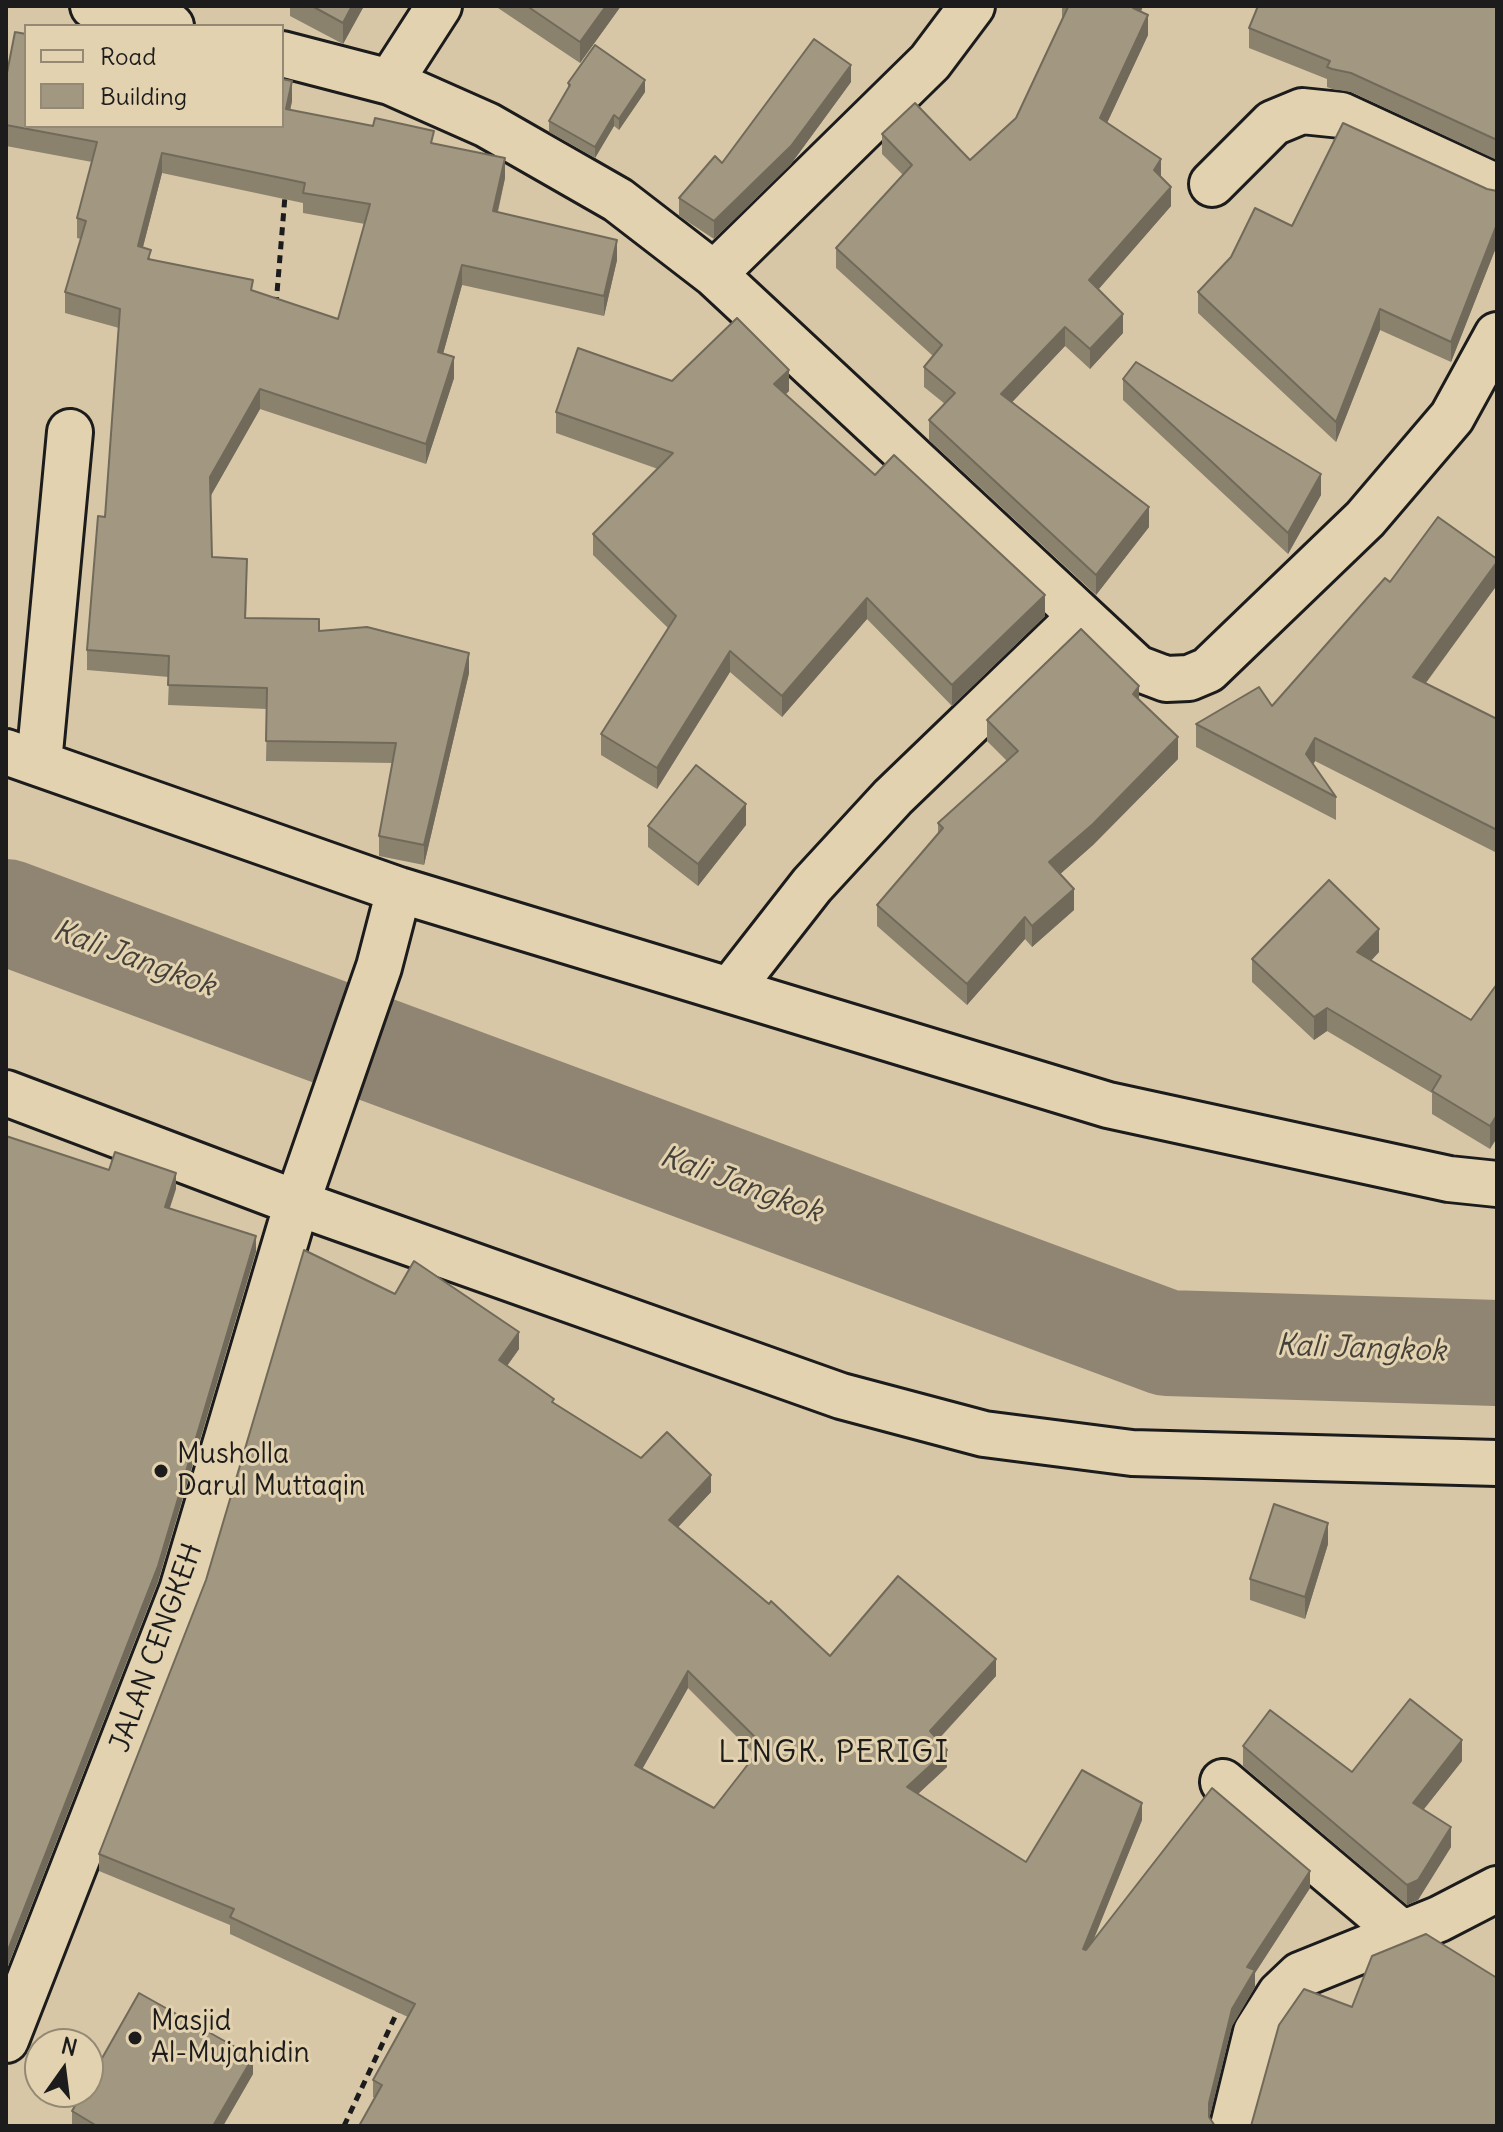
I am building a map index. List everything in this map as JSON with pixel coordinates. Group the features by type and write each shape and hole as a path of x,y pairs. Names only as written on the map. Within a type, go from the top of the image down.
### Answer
{"street":[{"path":"93,6 163,24"},
{"path":"390,82 439,6"},
{"path":"714,274 930,62 972,6"},
{"path":"284,55 390,82 487,125 618,200 714,274 1137,668 1166,679 1189,678 1208,670 1365,519 1452,417 1497,335"},
{"path":"1212,184 1273,123 1302,111 1341,115 1497,187"},
{"path":"70,432 22,758 399,890 1108,1105 1449,1179 1497,1184"},
{"path":"730,990 812,885 893,797 1081,616"},
{"name":"JALAN CENGKEH","path":"6,2040 182,1590 305,1184 379,967 399,890"},
{"path":"6,1093 305,1184 841,1396 984,1434 1132,1453 1497,1463"},
{"path":"1223,1782 1403,1934"},
{"path":"1233,2126 1256,2032 1280,1994 1300,1975 1480,1901 1497,1889"}],"path":[{"path":"275,316 285,192"},
{"path":"344,2126 402,2000"}],"building":[{"path":"312,6 352,6 343,23"},
{"path":"527,6 606,6 580,42"},
{"path":"1066,6 1134,6 1148,15 1100,118 1161,159 1154,170 1171,187 1089,280 1123,314 1090,349 1065,327 1001,394 1149,507 1096,575 929,420 955,393 924,367 942,345 836,248 912,165 882,134 915,103 970,160 1016,118"},
{"path":"1258,6 1497,6 1497,140 1351,73 1327,67 1330,61 1249,28"},
{"path":"15,32 24,34 24,128 284,128 284,79 292,81 286,109 373,126 375,118 434,131 431,143 505,158 493,211 617,240 604,296 462,265 438,352 454,357 426,444 260,389 210,477 212,557 247,559 245,618 319,619 319,631 367,627 469,653 424,845 379,836 396,743 266,741 267,688 168,685 169,656 87,650 98,516 105,517 120,309 65,292 86,221 77,218 97,142 6,125 6,78","holes":["162,153 305,183 303,193 370,204 338,319 251,290 253,280 148,259 151,250 138,246"]},
{"path":"814,39 851,65 791,146 714,221 679,198 715,156 722,163"},
{"path":"595,45 645,80 619,119 614,115 595,147 549,121 570,85 568,83"},
{"path":"1343,123 1497,191 1497,224 1451,342 1380,309 1336,422 1198,292 1231,257 1255,208 1292,226"},
{"path":"737,318 789,370 774,384 875,475 894,455 1045,595 952,685 867,598 782,696 730,651 657,768 601,734 676,616 593,534 673,453 556,412 578,348 672,381"},
{"path":"1136,362 1321,474 1288,533 1123,379"},
{"path":"1438,517 1497,562 1413,677 1497,719 1497,830 1315,738 1306,754 1336,797 1196,724 1259,687 1272,706 1385,578 1390,582"},
{"path":"1081,629 1139,686 1133,694 1178,737 1093,824 1049,862 1074,889 1032,926 1025,917 967,984 877,905 943,828 938,823 1018,751 987,720"},
{"path":"696,765 746,804 698,864 648,826"},
{"path":"1329,880 1379,929 1357,952 1471,1020 1497,984 1497,1115 1490,1126 1432,1091 1441,1076 1327,1008 1314,1017 1252,959"},
{"path":"6,1136 109,1170 115,1152 176,1173 165,1207 256,1236 158,1566 6,1955"},
{"path":"304,1250 395,1294 414,1261 519,1332 499,1360 554,1399 552,1402 641,1458 667,1432 711,1475 669,1520 769,1604 771,1601 830,1656 898,1576 996,1659 930,1731 947,1750 907,1787 1026,1862 1082,1770 1142,1803 1083,1949 1086,1950 1212,1788 1310,1871 1247,1967 1255,1970 1232,2009 1209,2103 1209,2117 1215,2126 359,2126 382,2085 373,2080 415,2004 230,1917 234,1909 99,1854 206,1580","holes":["688,1671 763,1745 714,1808 635,1765"]},
{"path":"1274,1504 1328,1523 1305,1597 1250,1579"},
{"path":"1410,1699 1462,1740 1413,1803 1451,1827 1418,1880 1407,1885 1243,1746 1270,1710 1352,1772"},
{"path":"1426,1934 1497,1978 1497,2126 1251,2126 1279,2025 1304,1989 1352,2007 1372,1956"},
{"path":"139,1993 253,2057 213,2126 97,2126 72,2111 74,2108 104,2108 104,2055"}],"waterway":[{"name":"Kali Jangkok","path":"6,912 1167,1343 1497,1353"}],"place":[{"name":"Musholla Darul Muttaqin","path":"161,1471"},
{"name":"Masjid Al-Mujahidin","path":"135,2038"}],"district":[{"name":"LINGK. PERIGI","path":"834,1753"}]}
